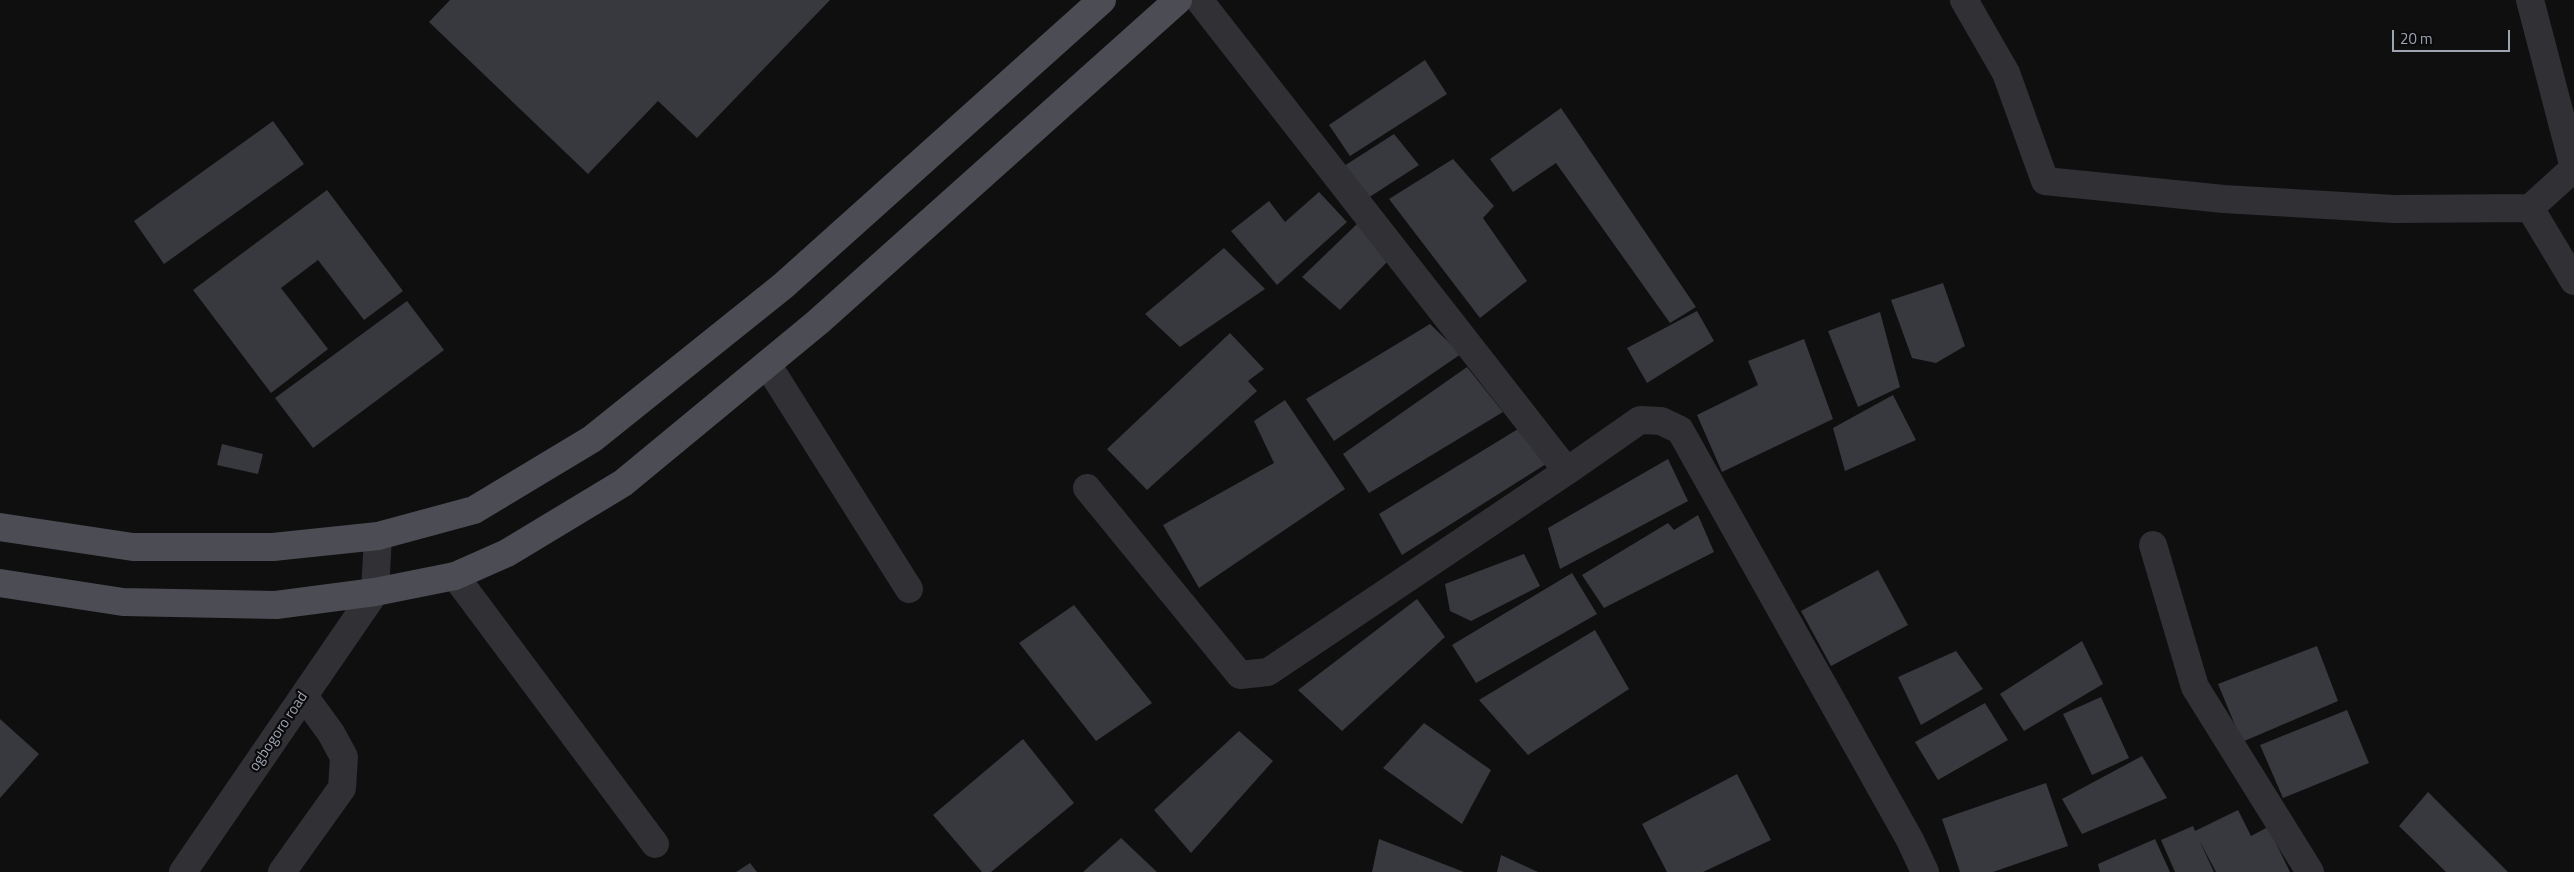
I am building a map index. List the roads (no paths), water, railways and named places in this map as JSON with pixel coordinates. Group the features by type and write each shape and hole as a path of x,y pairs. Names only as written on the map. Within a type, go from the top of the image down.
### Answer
{"main road":[{"path":"0,527 133,547 273,547 378,536 474,510 592,439 783,286 1102,0"},
{"path":"0,583 133,602 276,605 375,592 455,576 507,553 623,483 818,322 1178,0"}],"street":[{"path":"1199,0 1566,470"},
{"path":"1964,0 2006,73 2045,181 2224,199 2394,209 2530,208 2574,168 2530,0"},
{"path":"2530,208 2574,281"},
{"path":"767,364 909,589"},
{"path":"1087,488 1240,675 1268,672 1640,420 1661,421 1680,430 1910,840 1925,872"},
{"path":"375,592 378,536"},
{"path":"2154,545 2195,687 2310,872"},
{"path":"455,576 655,844"},
{"name":"ogbogoro road","path":"183,872 375,592"},
{"path":"282,872 342,788 344,757 331,732 304,696"}]}
